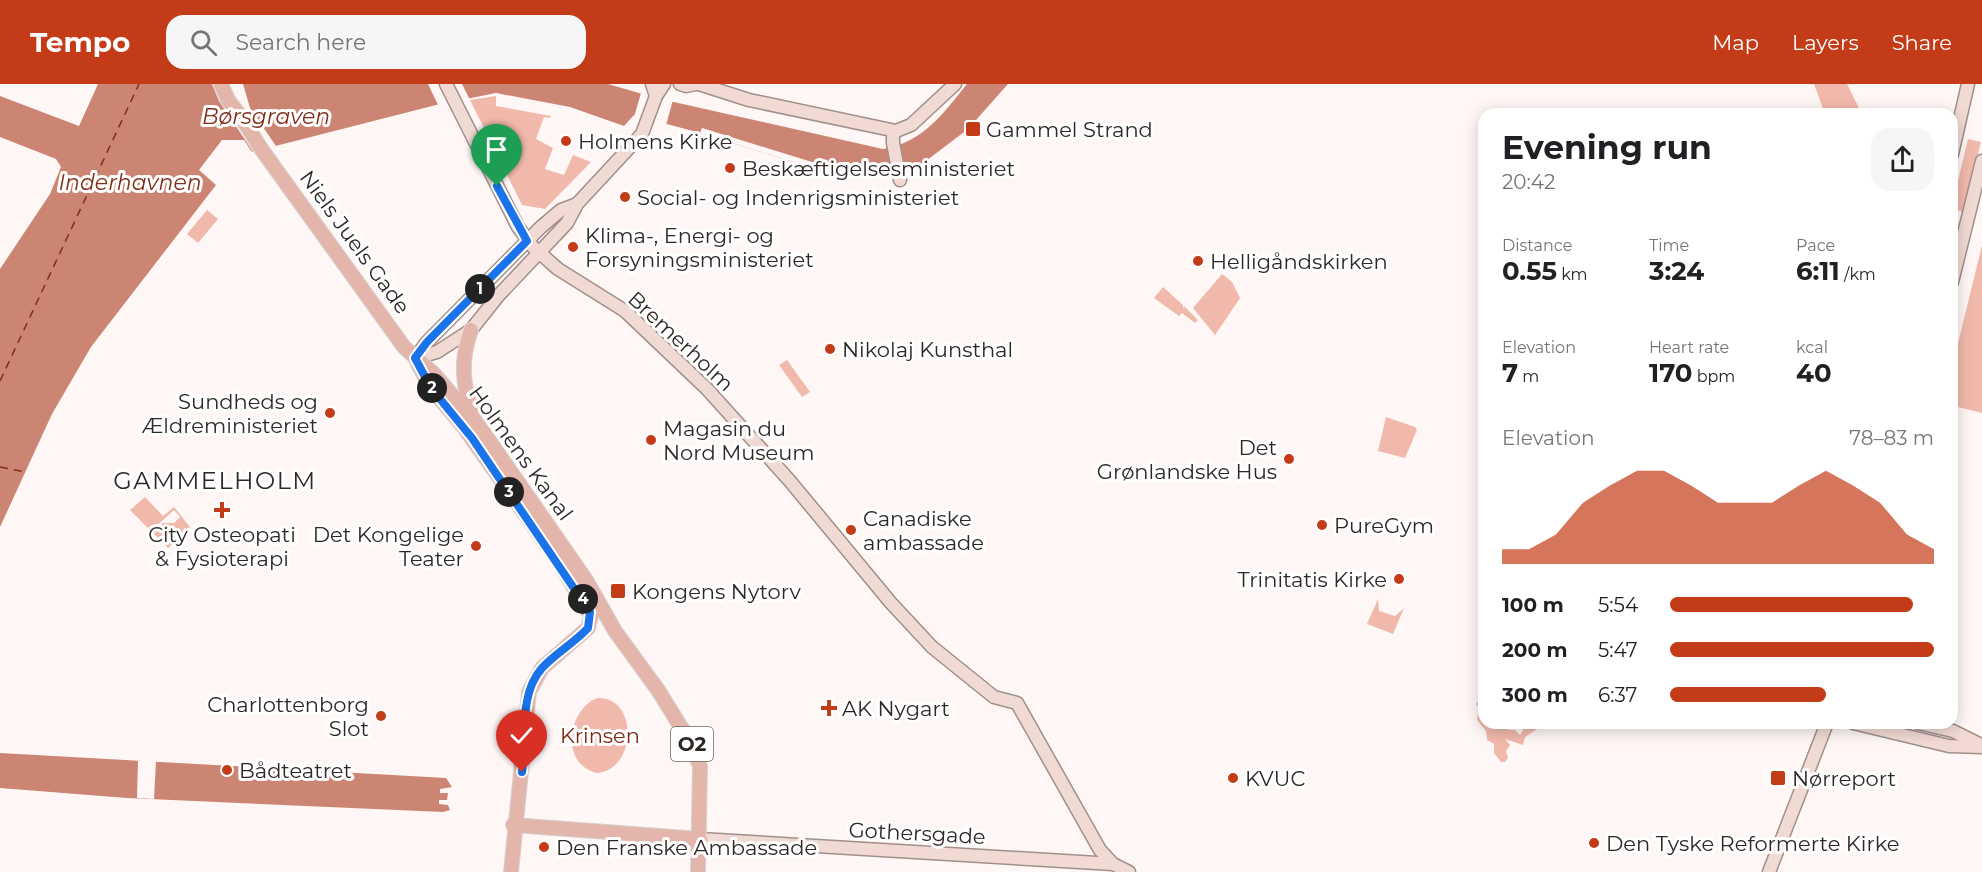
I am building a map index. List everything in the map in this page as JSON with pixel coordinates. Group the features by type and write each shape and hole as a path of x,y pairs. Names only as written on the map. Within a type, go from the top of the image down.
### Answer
{"main road":[{"name":"O2","path":"221,84 228,100 239,114"},
{"name":"O2","path":"231,84 239,114"},
{"name":"Niels Juels Gade","path":"239,114 262,150 404,347 415,358"},
{"path":"471,330 465,348 462,374 467,398 478,426"},
{"name":"Holmens Kanal","path":"415,358 434,374 478,426 586,580 623,643"},
{"name":"Holmens Kanal","path":"415,358 431,388 467,432 579,593 590,612 590,624"},
{"path":"510,872 513,825 523,762 529,692 542,668 590,624 607,629 623,643"},
{"name":"O2","path":"623,643 658,690 698,758 700,839 698,872"},
{"path":"513,825 700,839"}],"street":[{"name":"Bremerholm","path":"446,84 527,241 538,254 625,311 707,389 783,474 891,603 932,647 994,698 1017,703 1100,850 1113,864"},
{"path":"415,358 437,352 471,330 498,296 567,224 577,204 638,138 649,121 654,90 664,84"},
{"path":"680,84 686,86 697,84 749,100 893,131 912,125 955,84"},
{"path":"1958,128 1968,84"},
{"path":"893,131 893,147 899,175"},
{"path":"1958,258 1982,161"},
{"path":"415,358 427,342 527,241 557,213 577,204"},
{"path":"1769,872 1825,729"},
{"path":"1878,729 1949,746 1982,746"},
{"path":"1944,729 1982,746"},
{"name":"Gothersgade","path":"700,839 1113,864 1129,872"}],"green space":[{"path":"1814,84 1847,84 1859,108 1823,108"},
{"path":"496,96 496,106 551,116 550,118 544,117 536,139 553,148 545,169 564,175 573,155 591,162 545,209 522,205 470,100"},
{"path":"1968,139 1981,142 1964,212 1958,210 1958,181"},
{"path":"207,210 218,219 198,243 187,234"},
{"path":"1982,245 1982,413 1958,407 1958,343"},
{"path":"1222,274 1232,282 1240,298 1215,335 1193,308"},
{"path":"1163,287 1183,305 1183,309 1184,306 1198,320 1195,323 1182,313 1179,316 1154,298"},
{"path":"787,360 810,392 802,397 779,365"},
{"path":"1386,417 1415,427 1417,430 1405,458 1378,451"},
{"path":"145,497 163,516 174,507 190,527 168,548 152,532 163,523 174,523 180,517 174,510 151,531 130,510"},
{"path":"1378,599 1379,611 1395,616 1404,608 1393,634 1367,624"},
{"name":"Krinsen","path":"597,698 611,701 620,709 626,720 628,734 619,760 610,769 596,773 584,767 577,759 572,737 579,714"},
{"path":"1484,729 1509,729 1515,730 1520,735 1522,729 1537,729 1525,737 1523,745 1505,739 1510,745 1506,751 1508,758 1505,762 1501,762 1494,753 1494,744 1487,740"}],"water":[{"name":"Inderhavnen","path":"98,84 608,84 656,98 883,149 909,141 931,126 967,84 1008,84 968,129 918,167 889,172 878,177 823,171 634,115 624,126 570,107 496,93 436,105 252,152 244,140 222,140 199,170 216,185 91,347 52,414 0,527 0,269 50,194 61,167 56,159 0,137 0,96 79,126"},
{"path":"0,753 446,778 452,787 440,789 440,793 448,793 447,800 439,800 439,804 448,805 450,810 443,812 127,798 0,788"}],"pier":[{"path":"212,84 243,84 250,108 276,146 254,153 219,101"},
{"path":"428,84 462,84 471,102 439,107"},
{"path":"641,93 673,100 666,125 634,117"},
{"path":"702,128 815,163 842,169 864,170 863,177 823,171 700,133"},
{"path":"138,761 156,761 154,799 137,798"}],"ferry route":[{"path":"0,381 139,84"},
{"path":"0,467 25,472"}],"place":[{"name":"Gammel Strand","path":"973,129"},
{"name":"Holmens Kirke","path":"566,141"},
{"name":"Beskæftigelsesministeriet","path":"730,168"},
{"name":"Social- og Indenrigsministeriet","path":"625,197"},
{"name":"Klima-, Energi- og Forsyningsministeriet","path":"573,247"},
{"name":"Helligåndskirken","path":"1198,261"},
{"name":"Nikolaj Kunsthal","path":"830,349"},
{"name":"Sundheds og Ældreministeriet","path":"330,413"},
{"name":"Magasin du Nord Museum","path":"651,440"},
{"name":"Det Grønlandske Hus","path":"1289,459"},
{"name":"City Osteopati & Fysioterapi","path":"222,510"},
{"name":"PureGym","path":"1322,525"},
{"name":"Canadiske ambassade","path":"851,530"},
{"name":"Det Kongelige Teater","path":"476,546"},
{"name":"Trinitatis Kirke","path":"1399,579"},
{"name":"Kongens Nytorv","path":"618,591"},
{"name":"AK Nygart","path":"829,708"},
{"name":"Charlottenborg Slot","path":"381,716"},
{"name":"Bådteatret","path":"227,770"},
{"name":"KVUC","path":"1233,778"},
{"name":"Nørreport","path":"1778,778"},
{"name":"Den Tyske Reformerte Kirke","path":"1594,843"},
{"name":"Den Franske Ambassade","path":"544,847"}],"district":[{"name":"GAMMELHOLM","path":"215,480"}],"route":[{"path":"497,186 527,241 427,342 415,358 431,388 472,438 560,564 590,612 588,628 542,668 529,692 522,772"}],"water label":[{"name":"Børsgraven","path":"266,116"}]}
